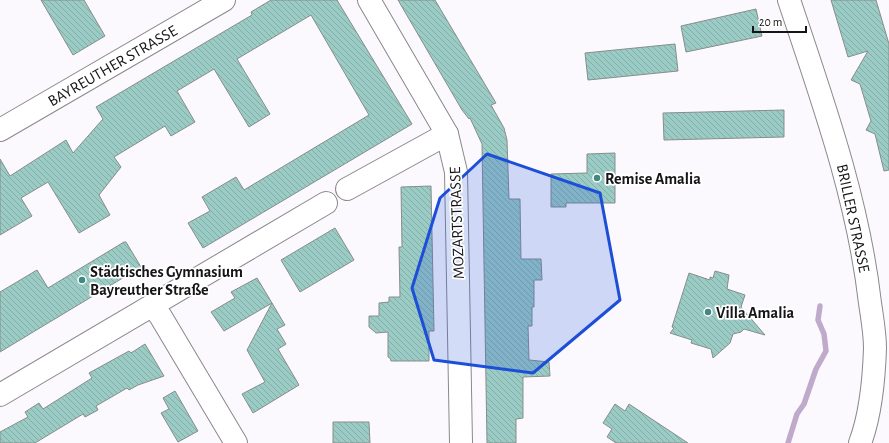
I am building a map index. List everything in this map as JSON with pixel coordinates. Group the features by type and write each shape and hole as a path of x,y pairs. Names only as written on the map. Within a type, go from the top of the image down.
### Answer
{"street":[{"name":"BAYREUTHER STRASSE","path":"0,130 224,0"},
{"name":"MOZARTSTRASSE","path":"370,0 447,134 456,172 461,443"},
{"name":"BRILLER STRASSE","path":"788,0 843,167 865,258 875,346 872,389 865,431 860,443"},
{"path":"348,189 447,134"},
{"path":"0,395 326,203"},
{"path":"148,308 156,310 161,317 236,443"}],"highlighted area":[{"path":"487,154 600,193 620,300 533,373 434,360 412,288 440,198"}],"building":[{"path":"41,0 84,0 105,36 73,55"},
{"path":"271,0 337,0 412,124 203,248 188,223 210,211 202,197 236,177 244,190 369,115 311,15 237,59 270,114 249,127 214,69 177,91 195,122 171,136 165,126 114,157 121,167 99,195 110,215 79,233 48,182 21,198 32,216 0,235 0,159 10,176 66,140 73,153 103,119 96,107 252,15 251,12"},
{"path":"398,0 435,0 496,103 491,105 504,128 507,140 509,199 520,199 521,259 541,259 542,280 534,280 532,326 528,326 529,360 549,362 550,376 523,377 523,418 516,419 516,443 487,443 482,144 470,118 469,119 462,110"},
{"path":"831,0 876,0 889,44 889,170 884,171 875,134 866,130 871,121 860,84 851,80 868,51 848,57"},
{"path":"756,9 762,36 686,52 681,26"},
{"path":"675,44 678,71 588,80 585,53"},
{"path":"784,110 784,137 664,140 663,113"},
{"path":"615,153 615,203 566,203 566,207 551,207 551,174 587,173 587,154"},
{"path":"431,186 434,331 429,331 429,361 391,361 388,357 388,332 376,333 369,327 369,316 379,316 379,303 389,302 389,297 400,297 399,247 402,247 401,187"},
{"path":"335,228 354,260 300,292 281,260"},
{"path":"126,242 141,267 0,352 0,292 37,270 48,288"},
{"name":"Villa Amalia","path":"715,271 729,275 727,289 745,295 741,307 765,335 744,329 741,332 733,334 730,343 713,358 711,349 691,343 692,340 670,333 674,328 672,327 689,273 710,280 710,277 713,278"},
{"path":"257,278 272,303 224,331 211,312 235,298 231,292"},
{"path":"272,303 285,325 277,329 286,344 278,349 299,385 253,413 242,394 265,382 247,350"},
{"path":"145,344 164,376 138,385 129,390 127,388 96,406 98,410 85,417 83,414 35,443 0,443 0,432 28,417 25,412 39,403 43,409 92,378 89,373 129,351 131,353"},
{"path":"175,391 198,431 178,442 161,413 169,409 163,398"},
{"path":"615,404 625,411 629,404 688,443 616,443 607,437 612,429 603,423"},
{"path":"333,422 369,422 370,443 333,443"}],"waterway":[{"path":"788,443 797,414 804,404 816,369 826,351 824,334 818,320 820,306"}],"place":[{"name":"Remise Amalia","path":"597,178"},
{"name":"Städtisches Gymnasium Bayreuther Straße","path":"82,280"},
{"name":"Villa Amalia","path":"708,312"}]}
